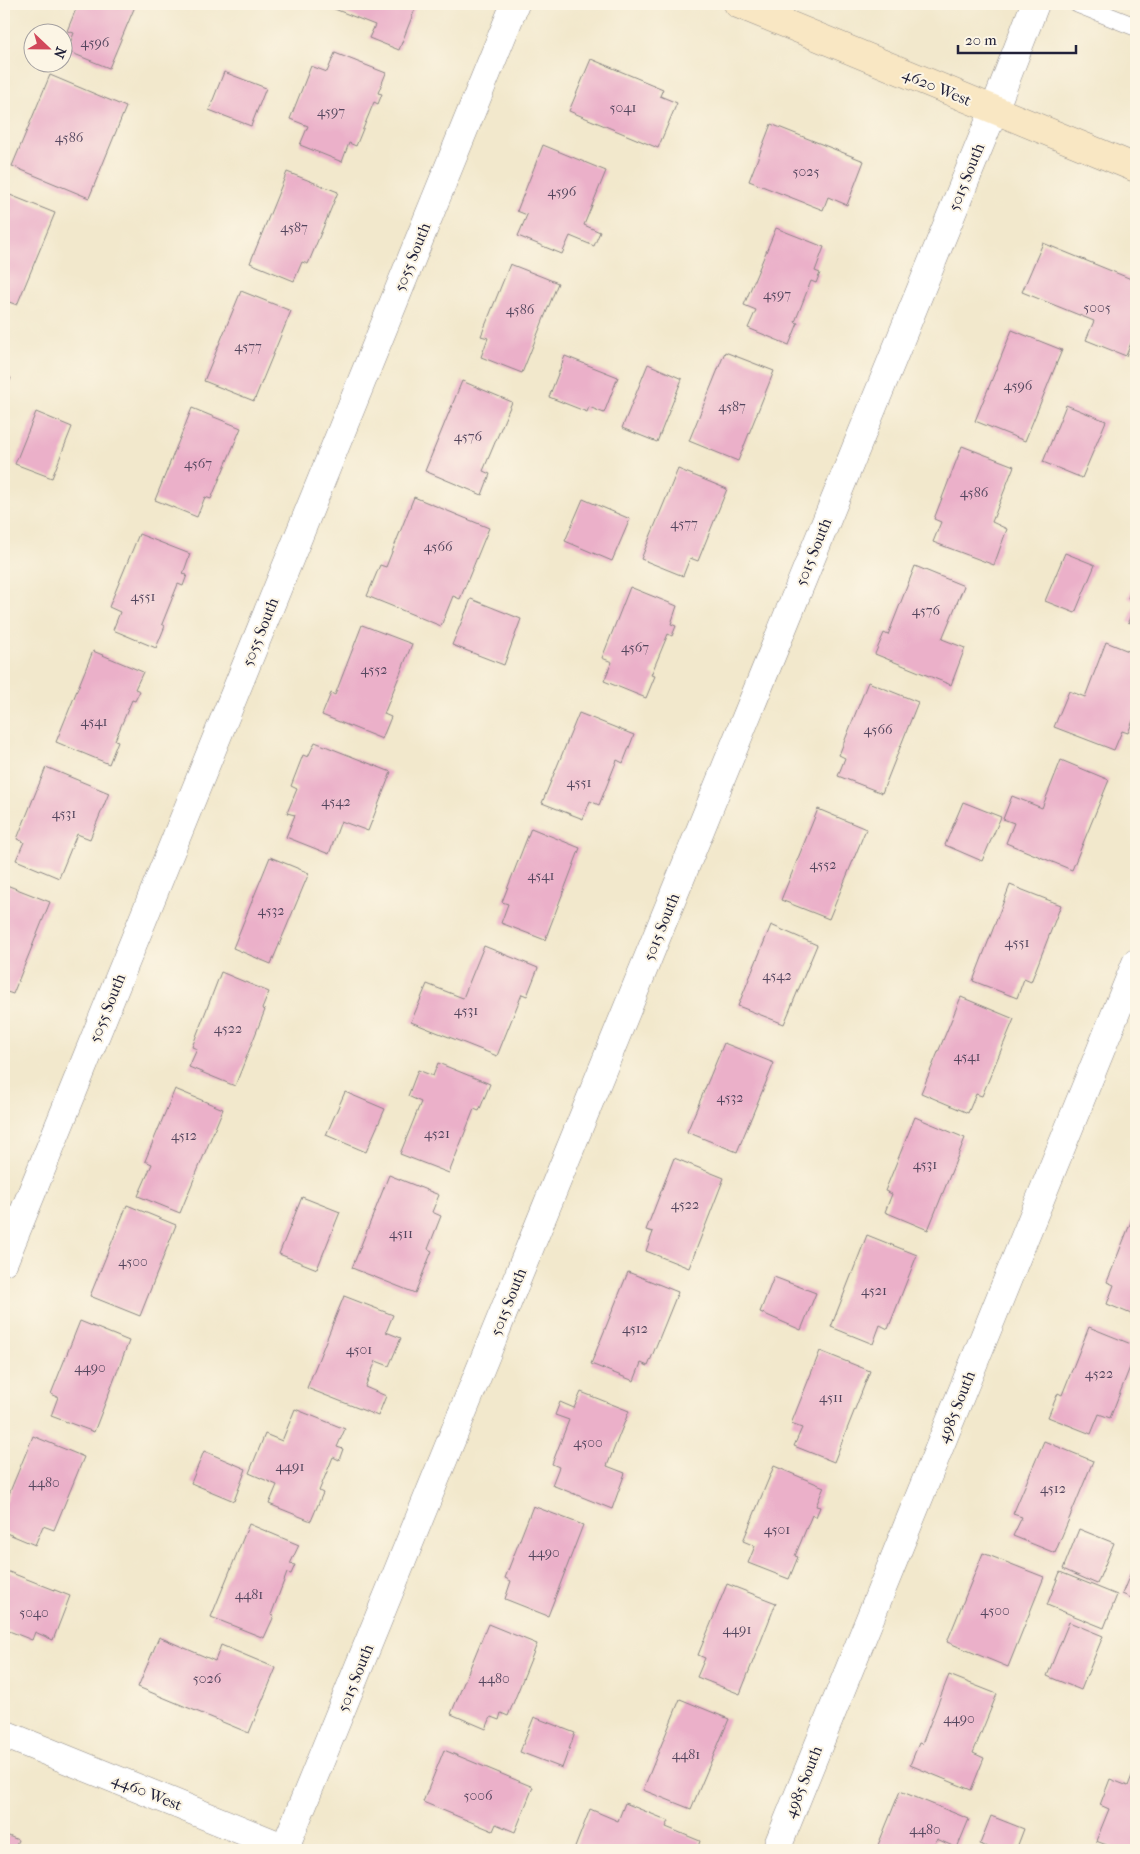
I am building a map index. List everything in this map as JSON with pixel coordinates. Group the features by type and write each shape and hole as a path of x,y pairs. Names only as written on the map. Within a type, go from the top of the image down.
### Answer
{"street":[{"name":"5055 South","path":"4,1261 516,4"},
{"name":"4620 West","path":"738,4 1136,168"},
{"name":"5015 South","path":"287,1850 1036,4"},
{"name":"4985 South","path":"776,1850 1136,963"},
{"name":"4460 West","path":"4,1734 287,1850"}],"lane":[{"path":"1078,4 1136,27"}],"building":[{"path":"78,4 136,4 109,68 72,53 74,33 72,32 71,22"},
{"path":"322,4 417,4 399,50 369,38 375,25"},
{"path":"335,53 386,73 378,93 382,94 378,104 374,102 356,146 349,143 342,162 300,145 308,126 290,119 311,66 327,72"},
{"path":"591,59 663,89 660,96 677,103 658,148 569,111"},
{"path":"224,72 266,88 251,126 209,110"},
{"path":"50,75 126,107 89,198 12,166"},
{"path":"771,124 864,161 847,205 828,197 823,210 749,181"},
{"path":"543,145 606,171 584,225 600,232 594,246 570,236 562,254 518,236 527,215 517,211"},
{"path":"287,172 338,192 308,264 302,262 294,281 250,263"},
{"path":"5,193 55,213 17,305 4,300"},
{"path":"776,228 824,247 815,271 820,273 816,283 811,281 795,322 798,323 789,345 748,328 756,310 744,305"},
{"path":"1043,243 1136,281 1136,330 1126,356 1086,340 1094,321 1022,292"},
{"path":"510,264 558,283 522,373 481,357 488,338 481,336"},
{"path":"241,291 291,311 254,401 204,381"},
{"path":"1012,330 1062,350 1025,441 975,421"},
{"path":"725,352 774,371 738,461 689,441"},
{"path":"565,356 618,377 604,413 589,407 587,412 549,397"},
{"path":"648,364 682,379 657,442 622,428"},
{"path":"4,375 11,378 4,395"},
{"path":"462,381 512,402 483,471 490,474 482,495 425,471"},
{"path":"1066,405 1106,421 1082,478 1043,462"},
{"path":"192,408 241,428 211,499 205,497 197,517 155,500"},
{"path":"36,412 72,427 52,478 15,464"},
{"path":"962,446 1014,466 992,522 1007,529 994,565 933,542 941,522 934,519"},
{"path":"678,469 727,489 698,561 690,558 683,576 641,559"},
{"path":"414,497 489,528 460,599 453,596 441,626 367,596 380,565 386,567"},
{"path":"583,499 630,519 612,561 565,541"},
{"path":"139,534 190,554 183,574 187,575 183,586 178,584 162,624 165,626 156,648 113,630 120,612 109,607"},
{"path":"1065,553 1095,565 1075,613 1045,601"},
{"path":"915,566 964,586 942,639 965,648 951,685 875,654 884,633 888,635"},
{"path":"1136,577 1136,602 1128,598"},
{"path":"630,587 677,606 671,624 676,626 672,636 668,634 651,675 655,676 646,698 604,681 612,662 602,658"},
{"path":"471,599 521,619 504,665 452,645"},
{"path":"1136,602 1136,625 1128,622"},
{"path":"362,625 412,644 384,714 391,717 382,739 322,715 331,693 335,695"},
{"path":"1106,642 1136,654 1136,713 1128,733 1122,731 1114,750 1054,727 1069,691 1085,697"},
{"path":"93,651 143,672 135,689 140,691 135,701 132,700 115,740 118,741 109,764 56,742"},
{"path":"868,682 918,702 882,793 838,776 845,758 839,755"},
{"path":"579,713 634,735 623,763 617,760 599,805 590,801 583,819 542,803"},
{"path":"315,742 391,772 368,831 341,821 329,854 286,837 295,815 287,813 297,789 291,786 303,755 308,757"},
{"path":"1061,760 1109,780 1072,870 1006,843 1014,823 1003,819 1012,796 1042,808"},
{"path":"46,767 109,793 90,839 77,834 59,878 16,860 24,842 17,839"},
{"path":"963,802 1001,817 982,861 945,845"},
{"path":"818,809 866,829 829,919 781,900"},
{"path":"531,828 580,848 545,940 501,923 508,904 502,902"},
{"path":"270,857 309,873 271,964 233,948"},
{"path":"4,884 50,902 13,994 4,991"},
{"path":"1010,885 1061,905 1031,982 1024,979 1017,998 973,981"},
{"path":"771,925 817,945 784,1024 738,1006"},
{"path":"484,946 538,968 527,996 522,994 497,1056 411,1022 427,984 463,998"},
{"path":"221,972 269,992 262,1009 265,1010 235,1086 189,1067 197,1049 192,1047"},
{"path":"961,997 1014,1019 982,1096 976,1094 968,1113 921,1093"},
{"path":"724,1043 774,1063 737,1152 687,1132"},
{"path":"438,1063 490,1084 479,1111 474,1109 449,1173 400,1154 421,1102 408,1096 418,1070 433,1076"},
{"path":"175,1089 223,1109 180,1213 138,1196 152,1164 145,1161"},
{"path":"345,1092 385,1109 366,1152 326,1135"},
{"path":"915,1117 965,1138 928,1230 885,1212 892,1194 885,1191"},
{"path":"674,1158 724,1178 689,1268 646,1251 653,1232 646,1230"},
{"path":"389,1175 439,1195 432,1212 441,1216 428,1249 432,1251 415,1293 352,1268"},
{"path":"302,1197 340,1212 317,1269 279,1254"},
{"path":"127,1205 176,1225 140,1316 90,1296"},
{"path":"1136,1209 1136,1316 1107,1304 1114,1285 1107,1282"},
{"path":"867,1235 917,1255 888,1329 880,1325 873,1344 831,1327"},
{"path":"628,1272 678,1292 648,1366 641,1363 634,1381 591,1364"},
{"path":"774,1277 816,1293 801,1330 760,1312"},
{"path":"344,1296 393,1315 386,1332 401,1338 389,1366 376,1361 365,1387 386,1396 378,1416 307,1388"},
{"path":"80,1321 129,1341 94,1432 51,1416 58,1397 51,1394"},
{"path":"1089,1327 1136,1346 1136,1352 1110,1418 1099,1414 1091,1434 1048,1417 1058,1393 1062,1395"},
{"path":"820,1351 870,1371 834,1462 794,1446 802,1428 791,1424"},
{"path":"581,1392 629,1411 607,1466 625,1473 612,1509 552,1485 559,1467 552,1464 569,1420 555,1415 560,1402 574,1408"},
{"path":"295,1409 345,1429 337,1447 343,1449 339,1460 333,1457 319,1491 323,1493 311,1521 269,1504 277,1485 249,1473 265,1434 282,1441"},
{"path":"33,1436 84,1457 54,1530 43,1526 35,1545 4,1532 4,1506"},
{"path":"1044,1441 1093,1461 1055,1553 1013,1536 1022,1517 1013,1514"},
{"path":"204,1451 246,1469 234,1501 191,1483"},
{"path":"774,1466 824,1487 816,1506 820,1507 816,1517 812,1515 795,1556 798,1557 789,1579 748,1563 755,1546 743,1541"},
{"path":"533,1506 583,1525 548,1616 505,1599 511,1581 505,1578"},
{"path":"249,1524 299,1545 290,1564 295,1565 291,1574 287,1573 271,1615 274,1616 264,1638 211,1617"},
{"path":"1079,1529 1114,1543 1097,1584 1063,1569"},
{"path":"983,1553 1044,1577 1008,1667 947,1642"},
{"path":"1136,1560 1136,1600 1122,1594"},
{"path":"4,1570 70,1596 53,1640 35,1632 32,1640 4,1629"},
{"path":"1060,1572 1117,1595 1104,1628 1047,1605"},
{"path":"727,1584 776,1603 740,1694 697,1677 705,1658 698,1655"},
{"path":"1069,1622 1103,1636 1081,1690 1047,1676"},
{"path":"488,1624 537,1644 508,1716 501,1713 499,1720 491,1717 486,1729 451,1714"},
{"path":"159,1637 215,1661 221,1645 276,1668 249,1733 138,1687"},
{"path":"949,1675 997,1694 973,1753 984,1758 971,1790 910,1765 919,1743 922,1744"},
{"path":"680,1699 729,1719 691,1809 643,1790"},
{"path":"534,1717 575,1733 562,1768 520,1752"},
{"path":"444,1750 533,1787 515,1832 496,1824 493,1831 423,1802"},
{"path":"1136,1765 1136,1850 1120,1850 1096,1841 1109,1809 1100,1805 1110,1779 1128,1786"},
{"path":"900,1791 969,1819 957,1848 937,1839 932,1850 876,1850"},
{"path":"625,1803 669,1821 666,1827 700,1841 697,1850 574,1850 590,1809 618,1821"},
{"path":"991,1816 1024,1829 1016,1850 995,1850 980,1844"},
{"path":"4,1834 18,1840 15,1847 22,1850 4,1850"}]}
